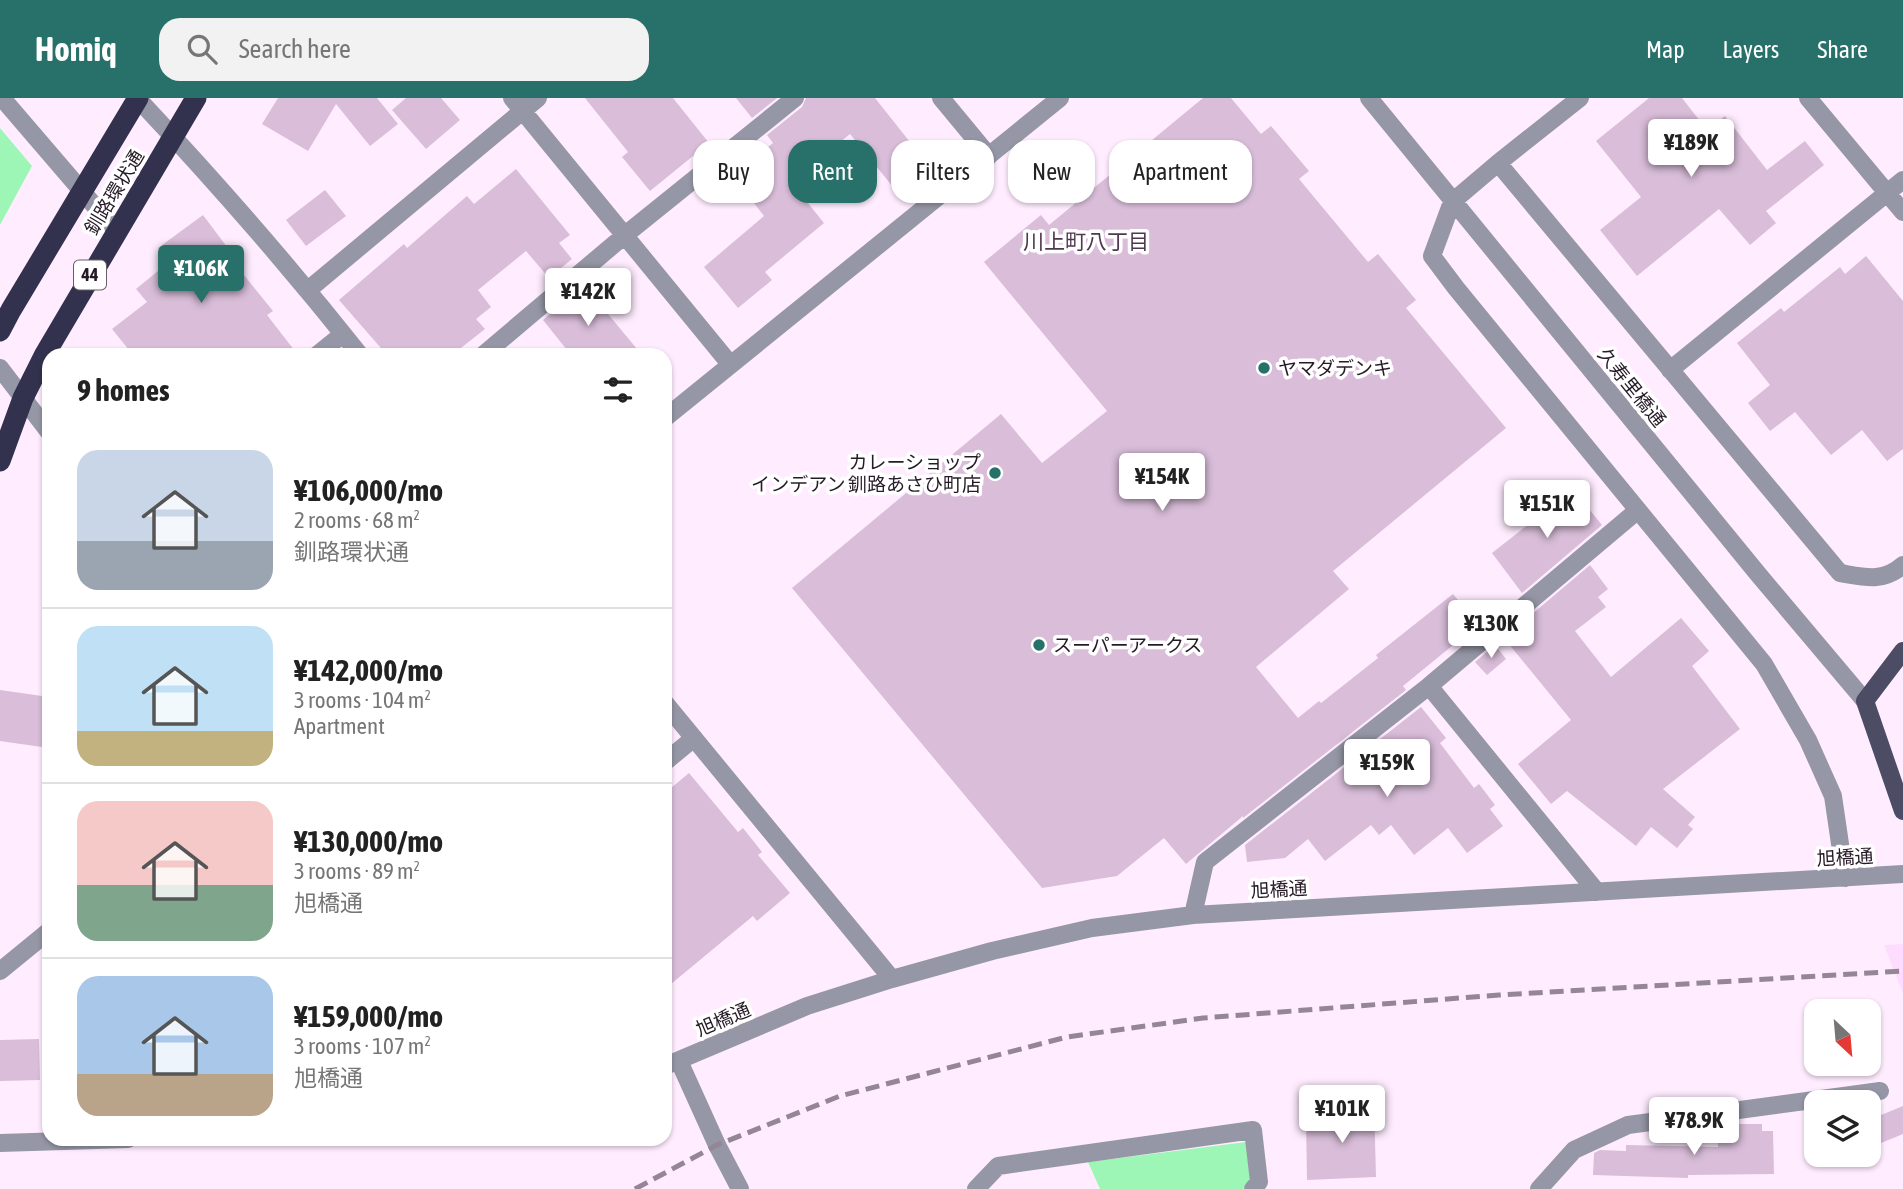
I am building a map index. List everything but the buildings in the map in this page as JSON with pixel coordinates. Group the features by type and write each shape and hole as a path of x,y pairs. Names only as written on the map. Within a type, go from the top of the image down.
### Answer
{"highway":[{"name":"釧路環状通","path":"0,331 138,98"},
{"name":"釧路環状通","path":"49,348 196,98"},
{"name":"釧路環状通","path":"0,461 23,398 42,360"}],"main road":[{"path":"1903,651 1865,701 1903,811"}],"street":[{"path":"2,98 117,232"},
{"path":"138,98 308,290 354,348"},
{"path":"308,290 517,104 538,98"},
{"path":"491,348 625,235 795,98"},
{"path":"941,98 976,140"},
{"path":"994,152 1060,98"},
{"name":"久寿里橋通","path":"1369,98 1865,701"},
{"path":"1580,98 1452,202 1432,256 1764,664 1808,740 1833,796 1845,878"},
{"path":"1808,98 1903,212"},
{"path":"517,104 730,364"},
{"path":"1498,163 1840,573 1869,578 1893,573 1903,565"},
{"path":"1670,370 1903,180"},
{"path":"672,412 930,203"},
{"path":"326,348 343,334"},
{"path":"0,368 42,423"},
{"path":"1193,915 1205,862 1429,686 1638,510"},
{"path":"1429,686 1597,892"},
{"path":"672,711 892,979"},
{"path":"672,756 694,738"},
{"name":"旭橋通","path":"672,1064 807,1006 992,951 1092,928 1193,915 1903,874"},
{"path":"0,971 42,937"},
{"path":"672,1064 740,1189"},
{"path":"1539,1189 1574,1150 1629,1125 1804,1101"},
{"path":"976,1189 998,1166 1253,1130 1259,1182 1253,1189"},
{"path":"0,1143 42,1142"}],"shaded area":[{"path":"1903,944 1903,994 1884,945"}],"green space":[{"path":"0,128 32,166 0,225"},
{"path":"1246,1142 1250,1181 1243,1189 1100,1189 1088,1162"}],"railway":[{"path":"635,1189 717,1145 840,1096 1067,1037 1203,1018 1499,995 1903,971"}],"place":[{"name":"ヤマダデンキ","path":"1264,368"},
{"name":"カレーショップ インデアン 釧路あさひ町店","path":"995,473"},
{"name":"スーパーアークス","path":"1039,645"}],"district":[{"name":"川上町八丁目","path":"1086,242"}]}
